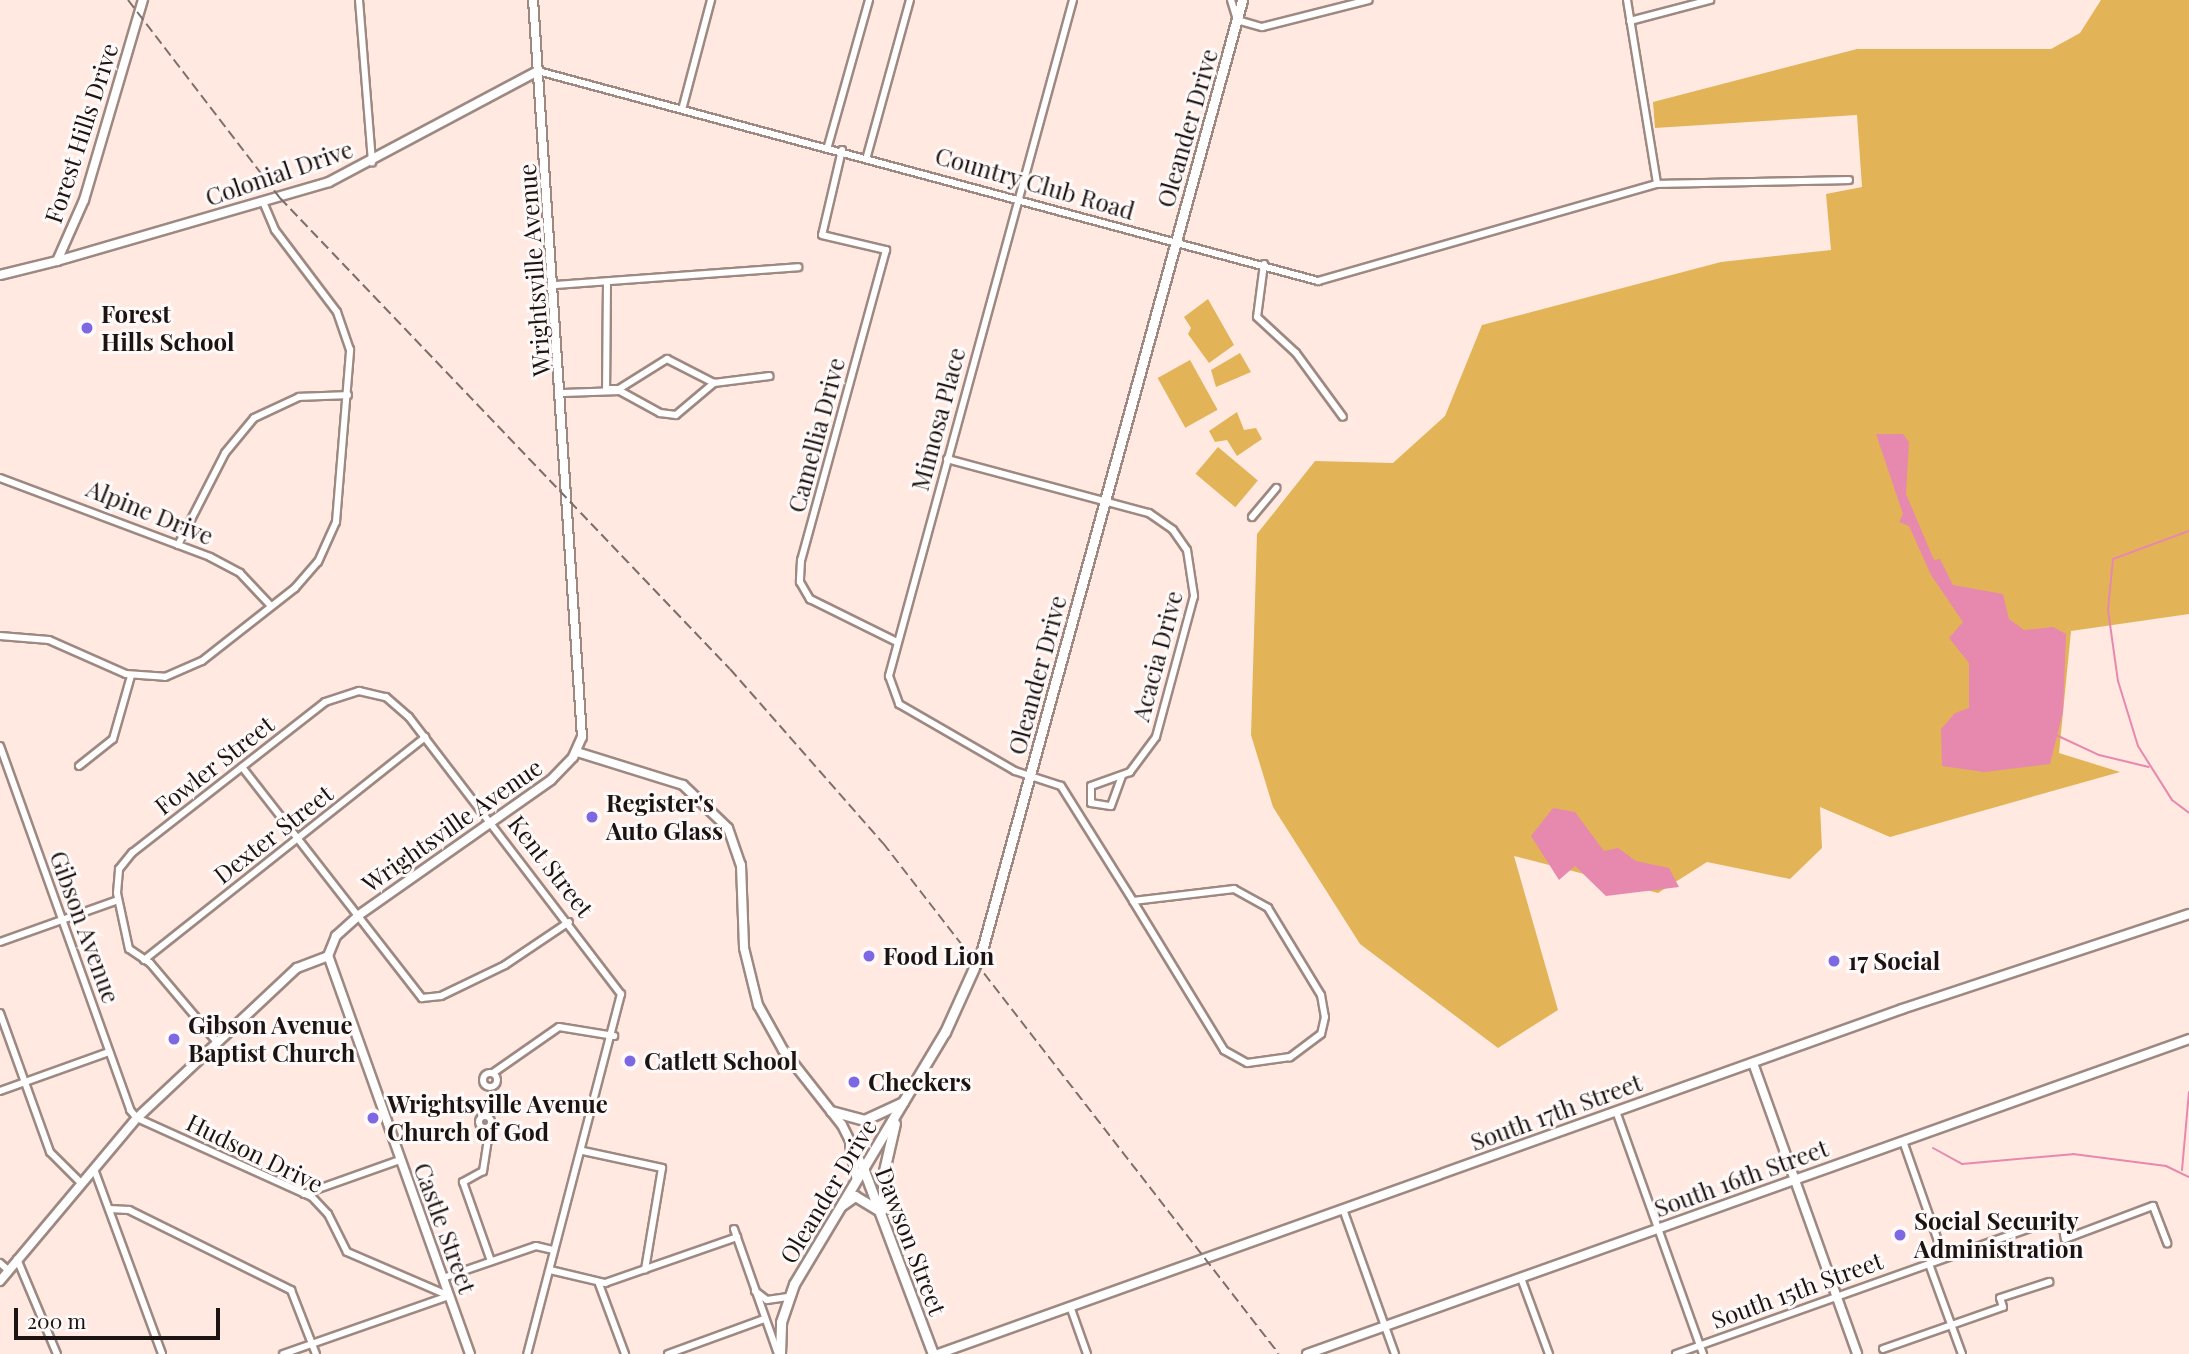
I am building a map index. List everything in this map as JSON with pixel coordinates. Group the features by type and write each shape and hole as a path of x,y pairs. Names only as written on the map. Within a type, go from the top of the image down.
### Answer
{"main road":[{"name":"Oleander Drive","path":"779,1354 781,1322 788,1297 862,1165 896,1118 970,983 1030,775 1242,0"},
{"path":"831,1111 864,1120 905,1101"},
{"path":"884,1219 883,1175 896,1118"},
{"name":"Dawson Street","path":"862,1165 925,1335 935,1354"},
{"path":"839,1207 862,1198 884,1219"}],"street":[{"name":"Forest Hills Drive","path":"0,275 57,261 84,200 144,0"},
{"path":"359,0 372,162"},
{"name":"Wrightsville Avenue","path":"328,956 336,936 359,915 551,780 576,751 583,703 533,0"},
{"path":"683,106 711,0"},
{"path":"828,146 869,0"},
{"path":"867,156 910,0"},
{"name":"Mimosa Place","path":"1073,0 897,642 890,677 899,704 1030,775 1068,792 1133,901 1230,1056 1247,1063 1269,1062 1300,1053 1318,1039 1325,1017 1321,995 1260,901 1228,888 1133,901"},
{"path":"1231,0 1237,20 1262,27 1369,0"},
{"path":"1627,0 1645,86 1657,184"},
{"path":"1630,21 1710,0"},
{"name":"Colonial Drive","path":"57,261 263,202 372,162 538,71"},
{"name":"Country Club Road","path":"538,71 683,106 1175,242 1323,280 1657,184 1849,180"},
{"name":"Camellia Drive","path":"842,150 822,234 886,250 801,560 800,582 810,600 897,642"},
{"path":"0,636 51,641 131,676 184,672 312,571 332,535 348,395 350,350 342,320 275,230 263,202"},
{"path":"1264,264 1257,317 1296,353 1343,416"},
{"path":"555,285 798,267"},
{"path":"606,389 607,282"},
{"path":"563,393 619,389 667,359 714,383"},
{"path":"606,389 672,415 714,383 770,376"},
{"path":"178,545 225,453 254,418 299,397 348,395"},
{"name":"Acacia Drive","path":"947,459 1105,500 1168,525 1187,550 1195,580 1156,737 1141,762 1122,776 1094,783 1088,794 1091,803 1111,806 1122,776"},
{"name":"Alpine Drive","path":"0,478 178,545 240,573 271,606"},
{"path":"1252,517 1276,488"},
{"path":"79,766 113,739 131,676"},
{"name":"Kent Street","path":"368,691 396,703 615,979 622,1000 614,1036"},
{"name":"Fowler Street","path":"216,1041 144,960 127,945 118,900 117,879 124,861 331,699 368,691"},
{"name":"Dexter Street","path":"144,960 425,737"},
{"name":"Gibson Avenue","path":"0,747 109,1052 137,1118"},
{"name":"Dawson Street","path":"576,751 676,781 722,820 741,864 744,948 757,1002 783,1050 831,1111 862,1165"},
{"path":"242,767 422,998 441,996 505,965 569,922"},
{"path":"0,942 118,900"},
{"name":"South 17th Street","path":"935,1354 1616,1111 2189,914"},
{"path":"0,1281 80,1182 137,1118 216,1041 297,968 328,956"},
{"name":"Castle Street","path":"328,956 470,1354"},
{"path":"0,1013 50,1152 80,1182"},
{"path":"493,1073 559,1027 614,1036 527,1354"},
{"name":"South 16th Street","path":"1307,1354 2189,1039"},
{"path":"0,1091 109,1052"},
{"path":"1753,1063 1857,1354"},
{"path":"1616,1111 1703,1354"},
{"name":"Hudson Drive","path":"137,1118 304,1194 328,1214 347,1252 449,1296"},
{"path":"490,1126 483,1171 463,1182 491,1261"},
{"path":"1903,1141 1944,1258"},
{"name":"Dawson Street","path":"850,1142 856,1177"},
{"path":"583,1151 657,1163 663,1171 643,1254 645,1269"},
{"path":"304,1194 400,1160"},
{"path":"93,1168 162,1354"},
{"name":"South 15th Street","path":"1676,1354 2061,1217 2065,1239 2153,1206 2167,1244"},
{"path":"109,1209 129,1210 288,1288 316,1354"},
{"path":"1343,1209 1395,1354"},
{"path":"734,1229 753,1289 779,1354"},
{"path":"550,1270 599,1284 737,1237"},
{"path":"443,1278 536,1246 555,1250"},
{"path":"17,1259 57,1354"},
{"path":"0,1263 8,1270"},
{"path":"1929,1264 1962,1354"},
{"path":"1521,1278 1549,1354"},
{"path":"1883,1349 2003,1307 2000,1298 2049,1282"},
{"path":"599,1284 625,1354"},
{"path":"753,1289 767,1300 788,1297"},
{"path":"283,1354 449,1296"},
{"path":"1070,1306 1087,1354"},
{"path":"668,1354 764,1319"}],"shaded area":[{"path":"2101,0 2189,0 2189,614 2071,631 2059,753 2120,772 1890,837 1820,807 1822,848 1790,879 1707,862 1658,893 1514,856 1558,1010 1498,1048 1360,944 1273,807 1251,735 1257,534 1315,461 1393,463 1445,416 1482,325 1721,262 1831,250 1826,194 1862,187 1857,115 1655,128 1653,102 1857,49 2051,49 2080,33"},
{"path":"1208,299 1234,345 1209,363 1188,334 1191,328 1184,317"},
{"path":"1240,353 1251,372 1216,387 1211,370"},
{"path":"1190,360 1218,410 1185,428 1158,378"},
{"path":"1237,412 1244,430 1256,428 1262,439 1237,456 1227,440 1215,442 1209,431"},
{"path":"1876,434 1903,434 1909,442 1906,494 1934,560 1940,559 1953,585 2003,594 2009,619 2024,630 2053,627 2066,634 2063,712 2050,764 1984,772 1942,766 1941,729 1955,713 1969,708 1969,663 1949,638 1963,622 1931,575 1909,526 1899,522 1903,514"},
{"path":"1218,447 1258,480 1235,507 1196,474"},
{"path":"1553,808 1575,812 1604,851 1618,848 1636,861 1669,868 1679,887 1606,896 1575,866 1559,880 1531,836"}],"waterway":[{"path":"2189,531 2113,559 2108,610 2118,681 2138,746 2172,800 2189,813"},
{"path":"2056,735 2099,755 2149,767"},
{"path":"2182,1170 2189,1092"},
{"path":"1933,1148 1962,1164 2073,1154 2166,1166 2189,1177"}],"railway":[{"path":"128,0 280,198 730,669 883,843 1279,1354"}],"place":[{"name":"Forest Hills School","path":"87,328"},
{"name":"Register's Auto Glass","path":"592,817"},
{"name":"Food Lion","path":"869,956"},
{"name":"17 Social","path":"1834,961"},
{"name":"Gibson Avenue Baptist Church","path":"174,1039"},
{"name":"Catlett School","path":"630,1061"},
{"name":"Checkers","path":"854,1082"},
{"name":"Wrightsville Avenue Church of God","path":"373,1118"},
{"name":"Social Security Administration","path":"1900,1235"}]}
